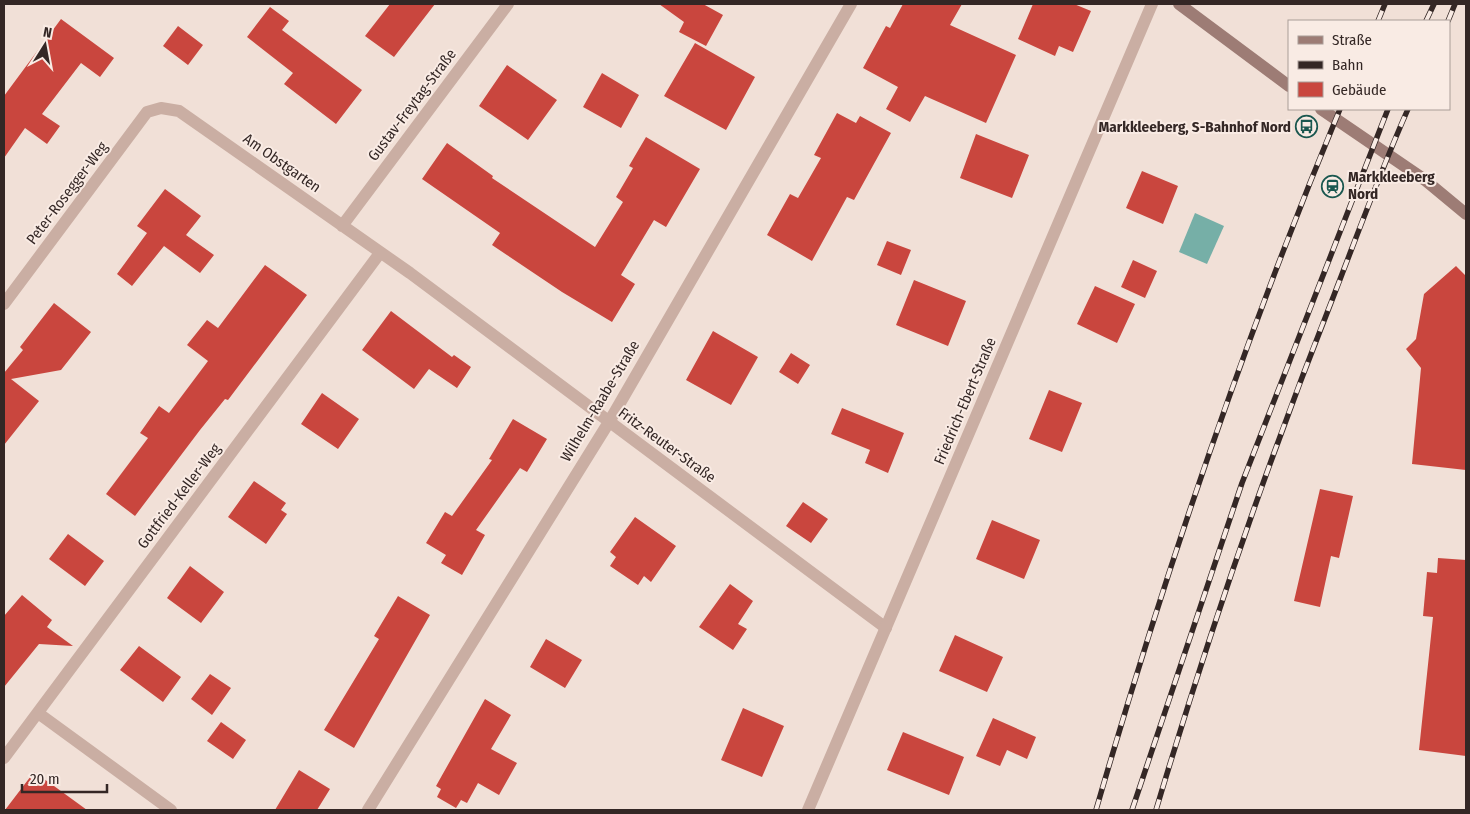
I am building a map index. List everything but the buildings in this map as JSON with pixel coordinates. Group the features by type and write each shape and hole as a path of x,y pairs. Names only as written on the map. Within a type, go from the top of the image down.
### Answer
{"main road":[{"path":"1178,4 1288,85"},
{"path":"1322,110 1425,180 1466,214"}],"street":[{"name":"Gustav-Freytag-Straße","path":"342,226 508,4"},
{"name":"Wilhelm-Raabe-Straße","path":"368,810 608,422 851,4"},
{"name":"Friedrich-Ebert-Straße","path":"808,810 1152,4"},
{"name":"Am Obstgarten","path":"161,108 179,111 380,252"},
{"name":"Peter-Rosegger-Weg","path":"4,304 147,112 161,108"},
{"name":"Fritz-Reuter-Straße","path":"380,252 886,628"},
{"name":"Gottfried-Keller-Weg","path":"4,758 380,252"},
{"path":"38,713 171,810"}],"water":[{"path":"1195,213 1224,226 1207,264 1179,252"}],"railway":[{"path":"1378,20 1385,4"},
{"path":"1426,20 1434,4"},
{"path":"1448,20 1455,4"},
{"path":"1096,810 1150,632 1208,456 1305,195 1340,110"},
{"path":"1132,810 1242,483 1388,110"},
{"path":"1156,810 1196,680 1285,422 1388,155 1408,110"}],"place":[{"name":"Markkleeberg, S-Bahnhof Nord","path":"1307,127"},
{"name":"Markkleeberg Nord","path":"1332,186"}]}
